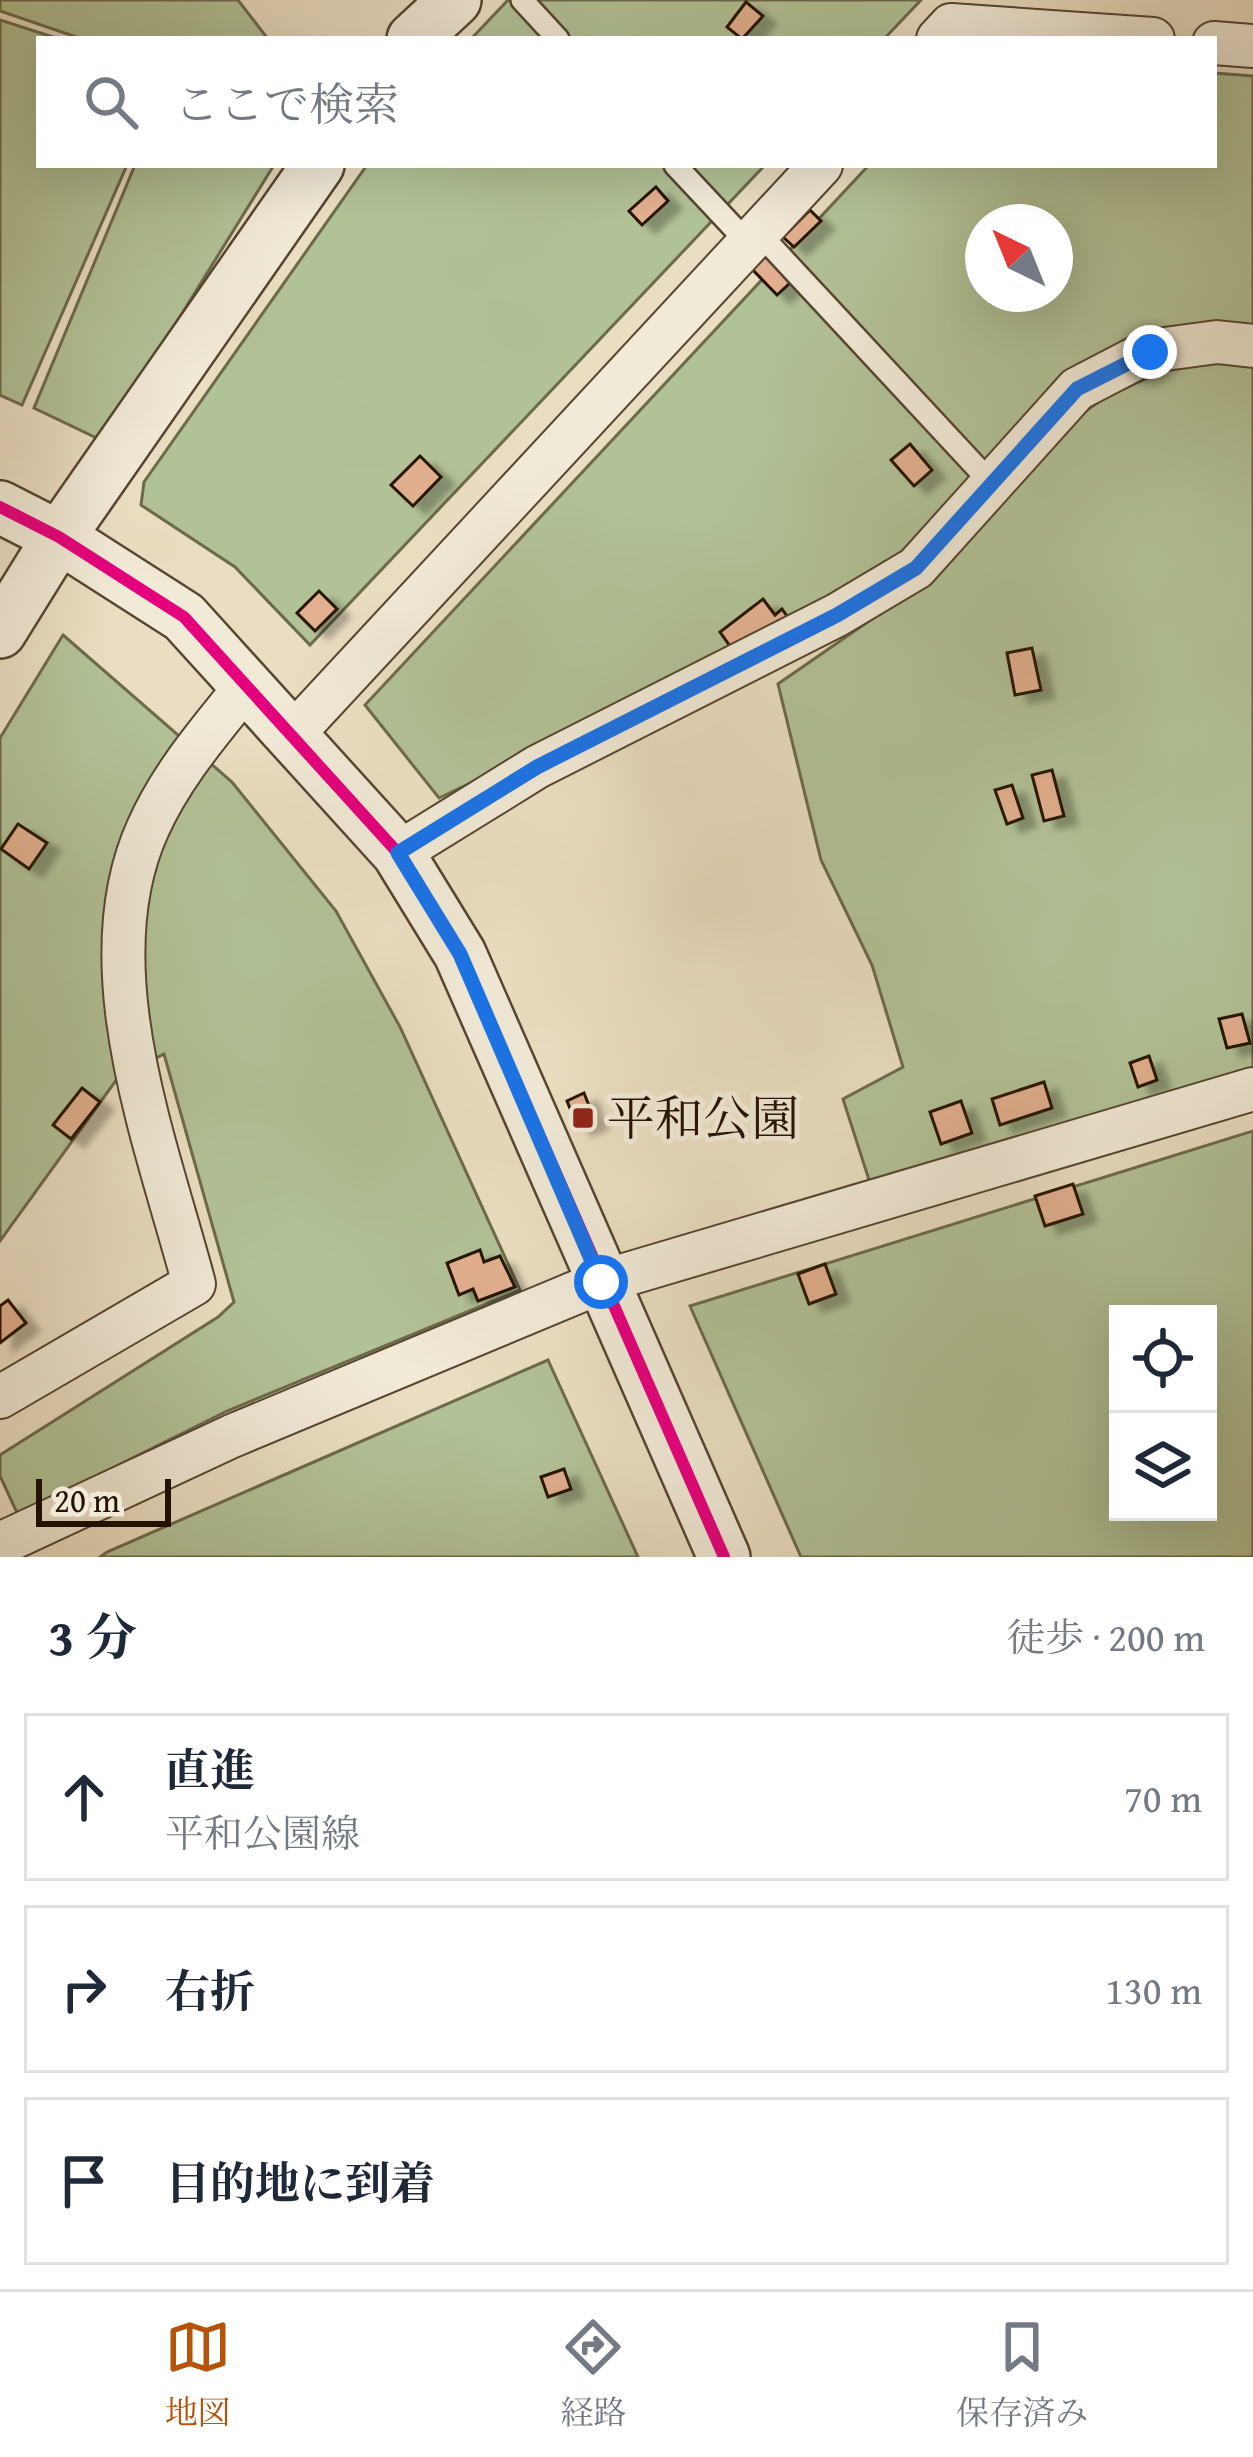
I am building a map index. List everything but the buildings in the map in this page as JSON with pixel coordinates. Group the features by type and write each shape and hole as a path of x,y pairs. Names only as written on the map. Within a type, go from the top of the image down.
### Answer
{"street":[{"path":"416,36 454,0"},
{"path":"941,36 951,25 1110,36"},
{"path":"1217,43 1253,46"},
{"path":"0,632 58,537 316,168"},
{"path":"292,734 818,168"},
{"path":"398,853 537,767 837,615 916,568 1077,389 1150,352 1217,342 1253,346"},
{"path":"0,508 58,537 184,617 398,853 460,954 724,1557"},
{"path":"0,1397 194,1284 141,1085 123,986 126,900 147,829 186,761 247,685"},
{"path":"0,1544 232,1436 601,1282 1253,1089"}],"lane":[{"path":"522,0 555,36"},
{"path":"678,168 993,484"}],"green space":[{"path":"0,0 238,0 266,36 73,36 0,11"},
{"path":"508,0 921,0 887,36 474,36"},
{"path":"0,20 50,36 36,36 36,168 126,168 22,405 0,395"},
{"path":"1217,73 1253,76 1253,331 1177,329 858,598 439,798 365,705 866,168 1217,168"},
{"path":"134,168 272,168 103,441 34,408"},
{"path":"365,168 762,168 310,645 235,567 141,505 144,482"},
{"path":"1226,360 1253,364 1253,1069 870,1183 843,1099 903,1067 872,965 821,860 778,684 895,603 1055,433 1104,398 1163,371"},
{"path":"63,635 232,782 336,911 400,1027 520,1290 227,1411 18,1515 0,1476 0,1455 218,1317 234,1302 164,1054 117,1079 0,1241 0,738"},
{"path":"1253,1131 1253,1557 801,1557 690,1306"},
{"path":"548,1360 638,1557 100,1557 107,1552"}],"transit line":[{"path":"0,507 59,537 184,617 398,853 460,954 724,1557"}],"place":[{"name":"平和公園","path":"583,1118"}],"route":[{"path":"601,1282 460,954 398,853 537,767 837,615 916,568 1077,389 1150,352"}]}
